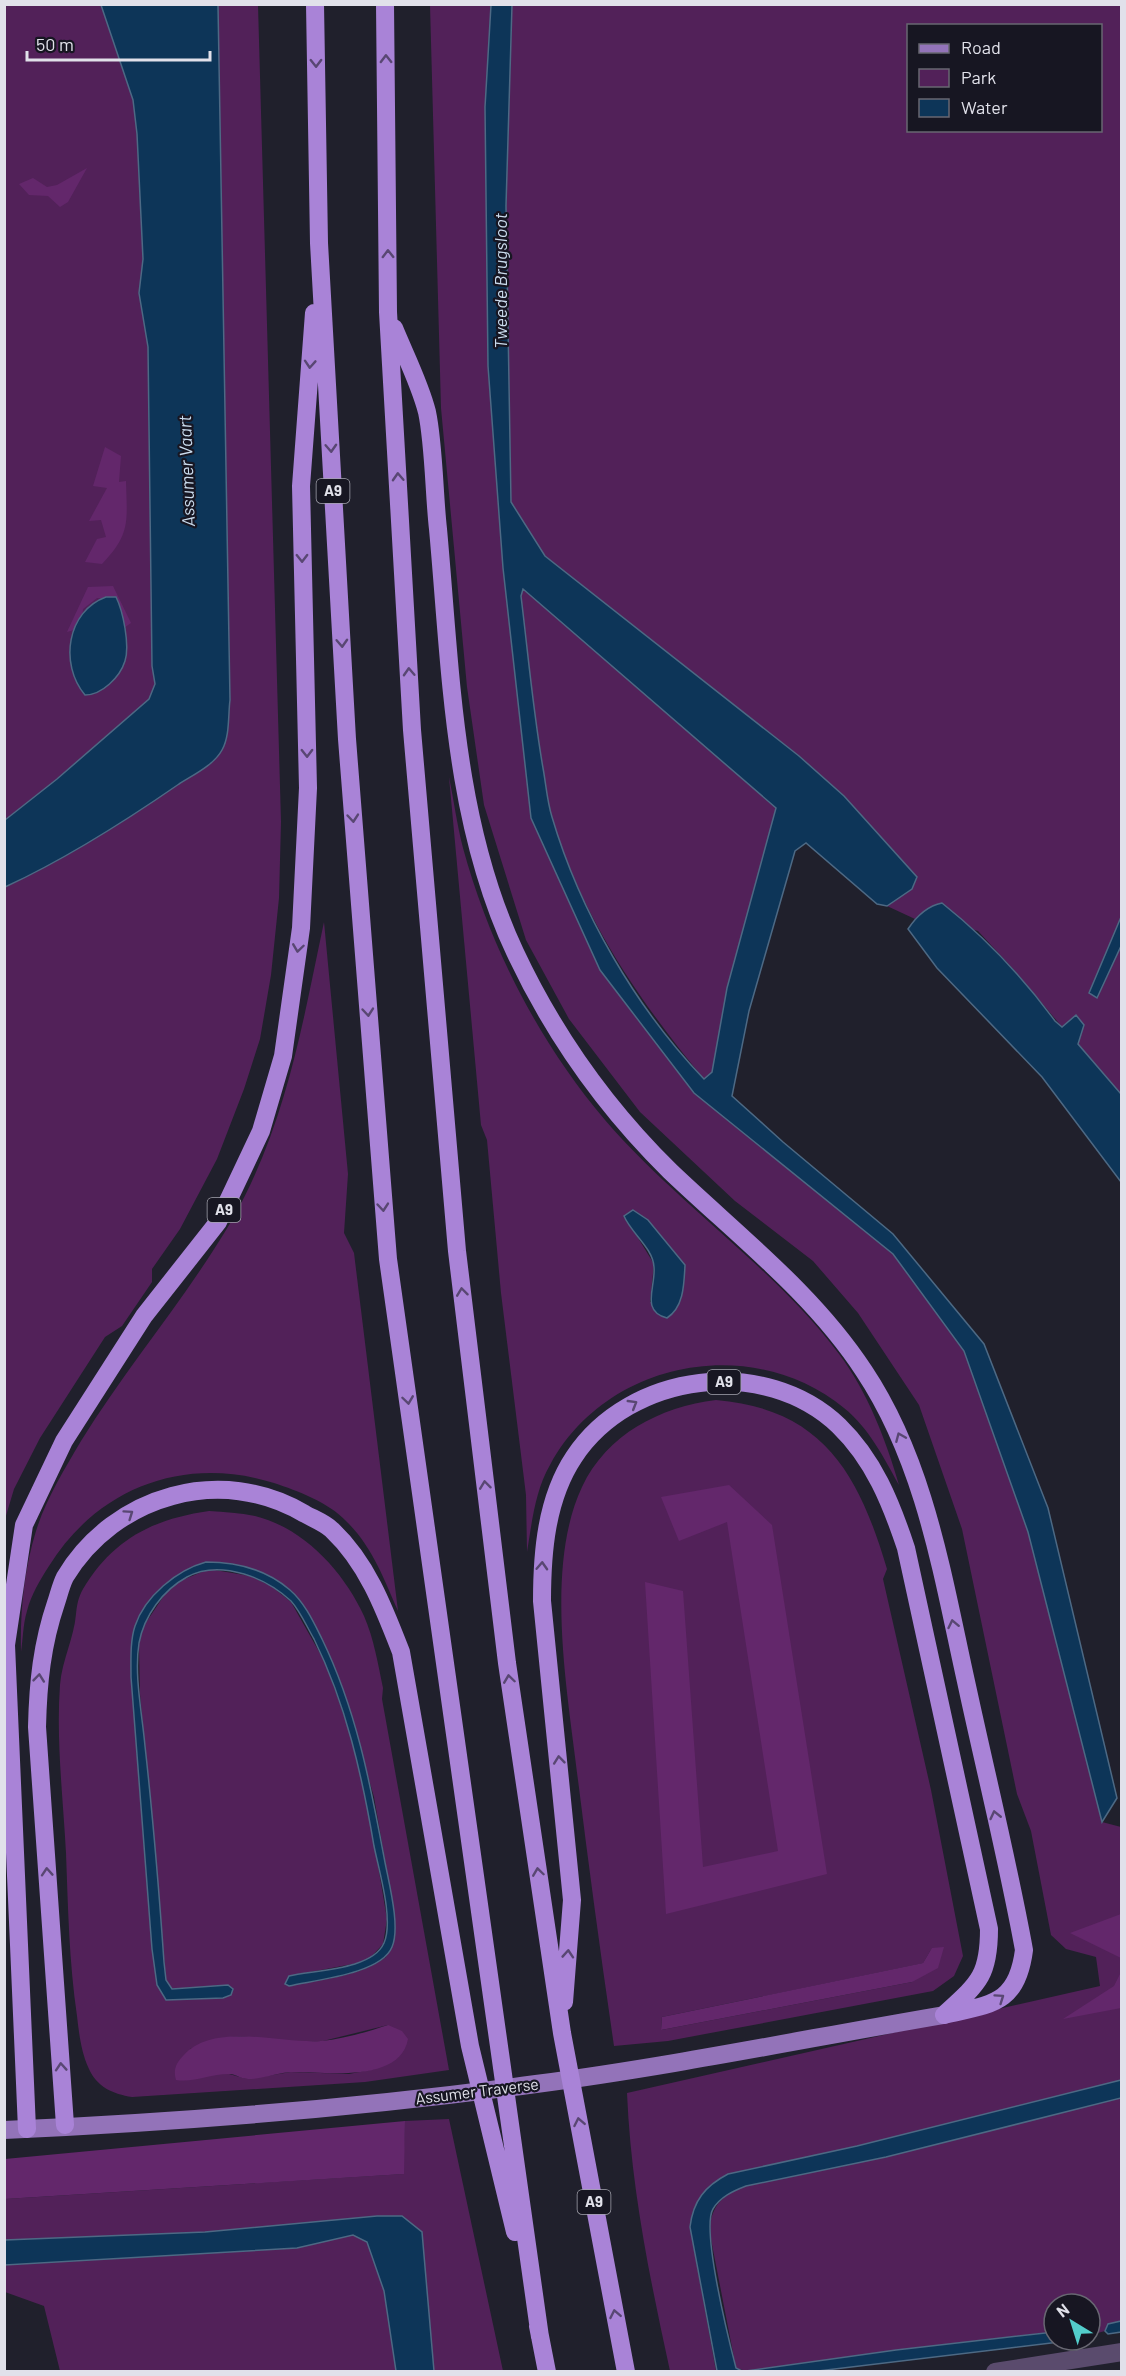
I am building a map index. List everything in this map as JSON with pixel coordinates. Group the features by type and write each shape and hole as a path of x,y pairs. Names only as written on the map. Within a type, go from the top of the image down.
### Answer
{"highway":[{"name":"A9","path":"315,4 319,243 351,792 388,1259 540,2337"},
{"name":"A9","path":"385,4 388,312 416,796 457,1251 507,1663 562,2033 626,2372"},
{"name":"A9","path":"27,2129 6,1645 24,1525 64,1441 144,1316 218,1222 261,1131 283,1056 301,928 308,788 301,486 319,243"},
{"name":"A9","path":"388,312 427,412 466,800 488,878 514,949 552,1021 607,1103 667,1168 789,1282 830,1326 865,1372 892,1421 913,1468 944,1580 1024,1950 1021,1973 1005,1997 991,2004 944,2014"},
{"name":"A9","path":"562,2033 572,1900 542,1602 542,1562 549,1519 560,1484 574,1457 591,1436 616,1414 642,1399 684,1385 711,1382 738,1382 766,1387 815,1408 838,1426 865,1457 888,1494 906,1548 989,1929 989,1954 985,1971 970,1992 944,2014"},
{"name":"A9","path":"65,2125 37,1727 38,1679 44,1643 64,1578 94,1539 134,1509 176,1493 232,1488 285,1501 331,1529 361,1565 381,1602 401,1652 470,2046 547,2372"}],"main road":[{"name":"Assumer Traverse","path":"4,2130 193,2119 398,2100 537,2084 944,2014"}],"street":[{"path":"995,2372 1122,2352"}],"green space":[{"path":"5,5 258,5 281,822 279,898 271,975 260,1039 244,1089 217,1159 180,1229 152,1269 152,1282 122,1326 105,1337 40,1438 14,1489 5,1519 5,887 57,860 142,809 5,851"},
{"path":"430,5 491,5 485,107 501,413 531,818 600,970 694,1093 893,1254 964,1351 1028,1532 1102,1822 1121,1827 1121,2080 857,2146 728,2174 690,2227 716,2371 670,2371 637,2198 627,2093 1100,1986 1096,1957 1066,1949 1051,1935 1031,1831 1017,1794 962,1529 919,1405 858,1313 813,1261 735,1201 640,1112 569,1019 526,940 484,805 467,687 441,408"},
{"path":"512,5 1121,5 1122,917 1089,993 1097,997 1121,946 1121,1094 1078,1044 1084,1025 1076,1015 1062,1027 978,931 922,914 915,919 887,906 912,889 917,877 844,796 799,756 545,556 511,502 506,206"},
{"path":"523,588 776,808 727,988 712,1072 704,1079 657,1019 614,956 579,889 564,853 550,811 539,747 521,596"},
{"path":"449,777 459,831 474,885 502,957 538,1026 581,1090 605,1120 662,1179 785,1292 839,1354 875,1416 899,1485 875,1444 853,1416 807,1385 767,1370 726,1365 684,1369 644,1381 607,1401 575,1429 550,1465 541,1485 527,1552 526,1495 501,1293 487,1140 481,1125","holes":["624,1215 685,1265 681,1300 650,1302 654,1264"]},
{"path":"324,922 348,1174 344,1233 354,1253 398,1611 363,1541 331,1508 274,1483 241,1475 208,1473 177,1476 146,1484 118,1498 92,1516 69,1539 46,1571 31,1599 25,1621 21,1652 22,1606 32,1546 45,1508 56,1485 99,1413 215,1248 251,1184 266,1148 290,1074"},
{"path":"716,1400 753,1406 784,1417 810,1433 832,1453 864,1504 887,1569 883,1579 931,1790 963,1956 954,1976 933,1991 668,2041 614,2046 586,1847 565,1671 561,1593 564,1555 571,1519 582,1487 606,1452 637,1426 675,1409","holes":["923,1963 912,1982 661,2030 662,2017"]},
{"path":"209,1511 249,1515 290,1530 306,1541 334,1568 364,1616 373,1643 383,1688 382,1699 449,2070 365,2082 132,2097 106,2089 96,2081 89,2069 84,2056 74,1996 68,1914 59,1748 61,1676 79,1598 95,1572 121,1544 136,1534 152,1526","holes":["234,1564 274,1578 292,1591 315,1625 341,1683 374,1797 392,1900 386,1957 376,1964 352,1973 289,1986 285,1984 289,1976 358,1963 370,1958 383,1944 387,1919 367,1800 353,1742 326,1664 291,1602 271,1586 250,1576 209,1569 180,1581 165,1594 143,1627 139,1645 140,1694 166,1980 171,1989 228,1985 223,1998 166,2000 152,1949 131,1677 135,1626 182,1572","388,2025 375,2069 349,2074 291,2072 247,2079 229,2074 190,2049 215,2039 239,2036 297,2042 323,2041"]},
{"path":"1121,2098 1121,2321 1108,2324 1105,2331 1102,2332 1102,2292 1042,2292 1042,2333 896,2350 746,2371 736,2368 709,2229 716,2207 725,2197 746,2186 886,2157"},
{"path":"449,2119 503,2371 60,2371 44,2306 5,2292 5,2199 403,2174 405,2121"}],"shaded area":[{"path":"87,168 68,202 60,207 48,196 29,195 19,184 33,178 47,187 57,185"},
{"path":"105,447 121,456 119,482 126,481 126,517 123,535 102,564 85,562 97,539 106,537 101,520 89,521 107,488 93,486"},
{"path":"113,586 131,623 118,632 112,599 97,598 83,609 81,628 67,632 88,587"},
{"path":"729,1485 772,1525 827,1874 666,1914 645,1582 683,1591 703,1867 778,1851 727,1522 679,1541 661,1497"},
{"path":"1121,1914 1121,1958 1070,1933"},
{"path":"944,1947 938,1968 912,1982 661,2030 662,2017 923,1963 932,1948"},
{"path":"1121,1972 1121,2008 1063,2019 1114,1986"},
{"path":"388,2025 402,2031 408,2039 402,2053 391,2063 377,2069 342,2073 288,2072 248,2079 224,2074 183,2081 176,2080 175,2076 177,2064 181,2059 196,2045 212,2039 249,2036 321,2041 355,2035"},
{"path":"405,2121 404,2174 5,2199 5,2159"}],"water":[{"name":"Assumer Vaart","path":"101,5 218,5 230,700 228,725 222,750 203,769 94,839 5,887 5,820 57,779 149,699 155,684 152,666 148,347 139,293 143,259 137,134 133,100"},
{"name":"Tweede Brugsloot","path":"491,5 512,5 506,206 511,502 545,556 799,756 844,796 917,877 912,889 887,906 877,904 806,843 795,851 749,1011 732,1096 893,1234 984,1344 1048,1508 1117,1798 1102,1822 1028,1532 964,1351 893,1254 694,1093 600,970 531,818 503,568 488,366 485,107","holes":["523,589 776,808 727,988 712,1072 704,1079 679,1051 633,990 594,923 564,853 550,811 539,747 521,596"]},
{"path":"106,597 116,597 121,611 126,637 125,661 119,673 109,684 98,692 85,695 72,669 71,640 75,626 83,614 93,604"},
{"path":"942,903 1003,958 1055,1021 1062,1027 1076,1015 1084,1025 1078,1044 1121,1094 1121,1182 1042,1077 937,968 908,929 922,913"},
{"path":"1121,917 1121,946 1097,998 1089,993"},
{"path":"633,1210 648,1220 685,1265 680,1301 677,1308 667,1318 659,1315 652,1304 653,1260 624,1216"},
{"path":"206,1562 251,1568 271,1577 295,1595 316,1626 344,1692 360,1746 391,1890 394,1938 392,1947 385,1956 375,1964 361,1970 289,1986 285,1984 289,1976 356,1964 378,1952 384,1943 387,1933 387,1909 364,1793 352,1740 335,1689 314,1639 294,1605 275,1589 250,1576 222,1570 201,1571 178,1582 163,1596 150,1614 139,1643 138,1681 166,1980 172,1989 228,1985 233,1989 231,1995 223,1998 166,2000 157,1985 152,1949 131,1677 133,1632 146,1604 163,1586 184,1571"},
{"path":"1121,2080 1121,2098 886,2157 746,2186 723,2198 713,2209 710,2220 713,2261 736,2368 742,2371 717,2371 690,2227 697,2202 713,2184 728,2174 857,2146"},
{"path":"377,2216 402,2216 422,2232 434,2371 396,2371 384,2291 367,2242 353,2235 297,2248 5,2265 5,2240 205,2232"},
{"path":"1121,2321 1121,2332 1108,2334 1105,2331 1108,2324"},
{"path":"1042,2333 1042,2344 818,2371 746,2371 896,2350"}]}
